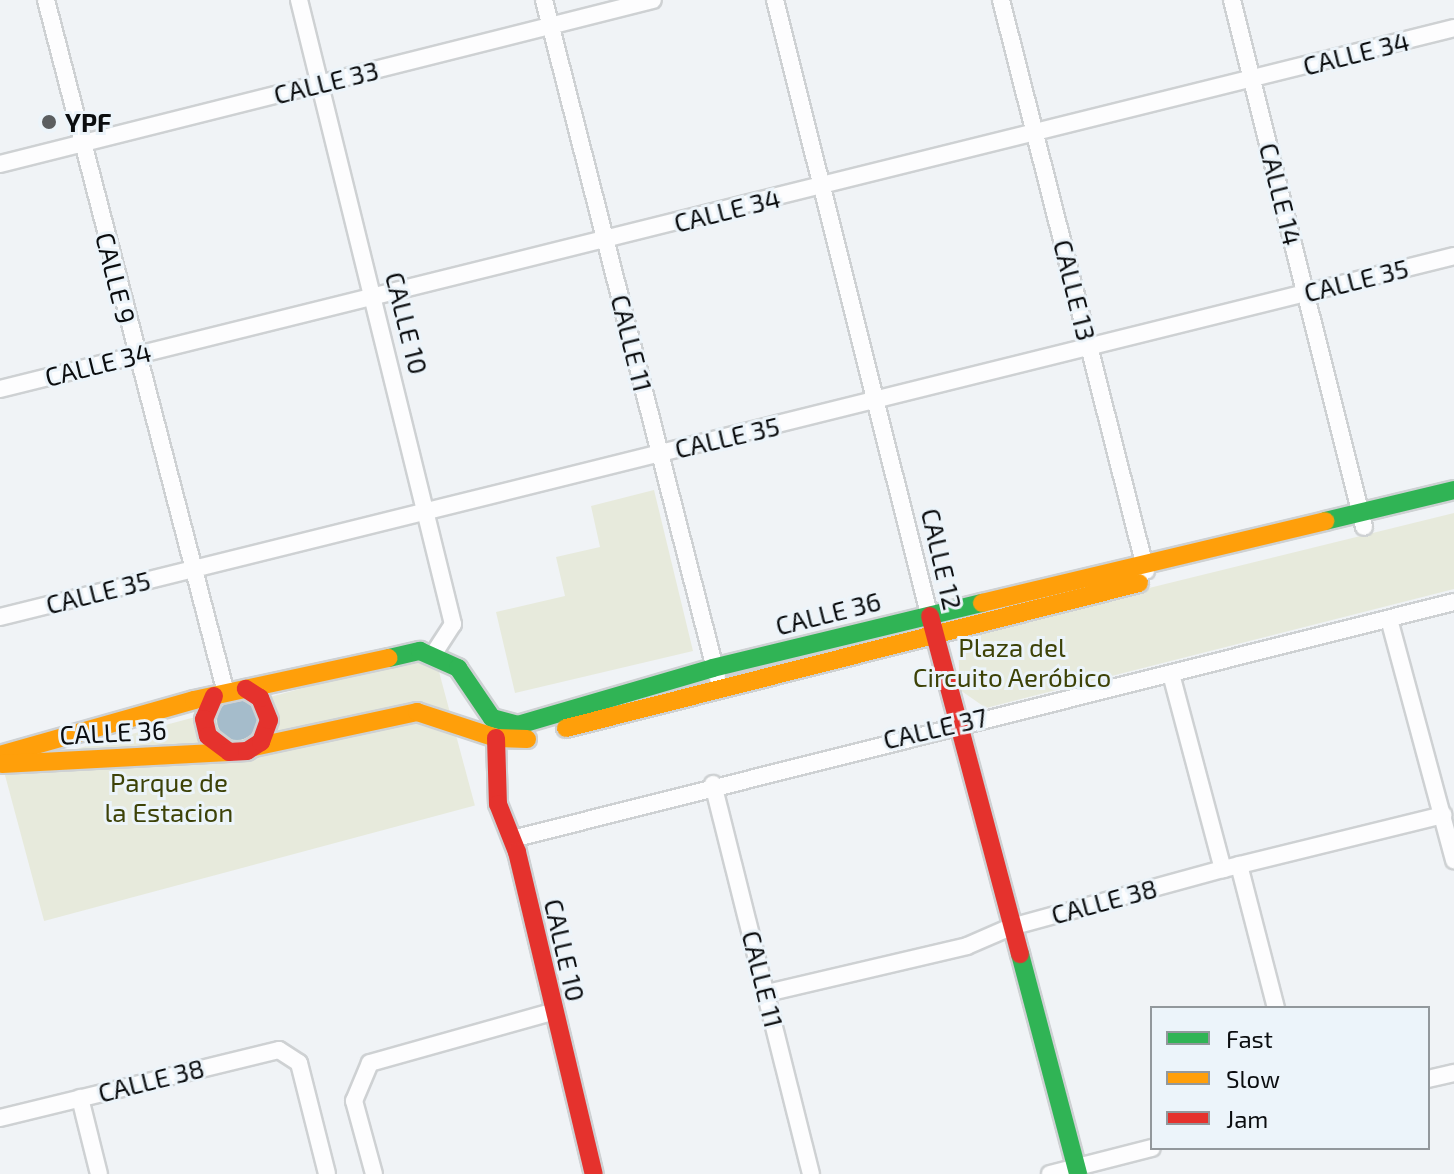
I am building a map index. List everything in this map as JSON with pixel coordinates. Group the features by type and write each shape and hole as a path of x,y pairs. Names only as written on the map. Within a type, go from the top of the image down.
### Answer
{"street":[{"name":"CALLE 9","path":"46,0 220,695"},
{"name":"CALLE 10","path":"299,0 453,624 434,653"},
{"name":"CALLE 11","path":"544,0 717,677"},
{"name":"CALLE 33","path":"0,164 653,0"},
{"name":"CALLE 12","path":"775,0 931,623 1077,1170"},
{"name":"CALLE 13","path":"1001,0 1146,573"},
{"name":"CALLE 14","path":"1232,0 1362,520"},
{"name":"CALLE 34","path":"0,389 1454,28"},
{"name":"CALLE 35","path":"0,617 876,402 1089,345 1454,256"},
{"name":"CALLE 36","path":"434,653 463,673 492,718 518,725 1362,520 1454,490"},
{"name":"CALLE 36","path":"1362,520 1454,505"},
{"name":"CALLE 37","path":"512,839 713,784 1171,674 1454,602"},
{"path":"1389,619 1454,860"},
{"path":"246,689 268,712 268,728 254,747 229,752 205,728 220,695 246,689 434,653"},
{"path":"1171,674 1275,1006"},
{"name":"CALLE 36","path":"254,747 417,712 496,738 529,738 717,677"},
{"name":"CALLE 36","path":"0,755 220,695"},
{"name":"CALLE 10","path":"496,738 493,780 512,839 594,1174"},
{"name":"CALLE 36","path":"0,764 229,752"},
{"name":"CALLE 11","path":"713,784 811,1174"},
{"name":"CALLE 38","path":"767,993 967,946 1011,927 1231,867 1443,815"},
{"path":"374,1174 354,1101 370,1063 552,1012"},
{"name":"CALLE 38","path":"0,1118 265,1052 288,1052 299,1063 327,1174"},
{"path":"1430,1079 1454,1073"},
{"path":"80,1098 99,1174"},
{"path":"1050,1174 1077,1170 1150,1149"}],"green space":[{"path":"654,490 693,651 515,693 496,612 565,596 556,557 600,547 591,506"},
{"name":"Plaza del Circuito Aeróbico","path":"1454,513 1454,589 986,708 960,690 958,644 982,629"},
{"name":"Parque de la Estacion","path":"434,653 475,806 44,921 3,768"}],"water":[{"path":"237,700 251,706 257,720 251,734 237,740 223,734 217,720 223,706"}],"traffic: fast":[{"path":"1325,521 1454,490"},
{"path":"389,658 420,651 458,668 492,718 518,725 713,668 982,603"},
{"path":"1020,954 1078,1174"}],"traffic: slow":[{"path":"982,603 1325,521"},
{"path":"566,728 1139,583"},
{"path":"0,755 194,700 389,658"},
{"path":"254,747 417,712 496,738 527,739"},
{"path":"2,764 229,752"}],"traffic: jam":[{"path":"930,616 1020,954"},
{"path":"214,696 204,719 208,736 229,752 247,751 261,742 269,720 260,698 246,689"},
{"path":"496,738 498,804 517,852 594,1174"}],"place":[{"name":"YPF","path":"49,122"}]}
